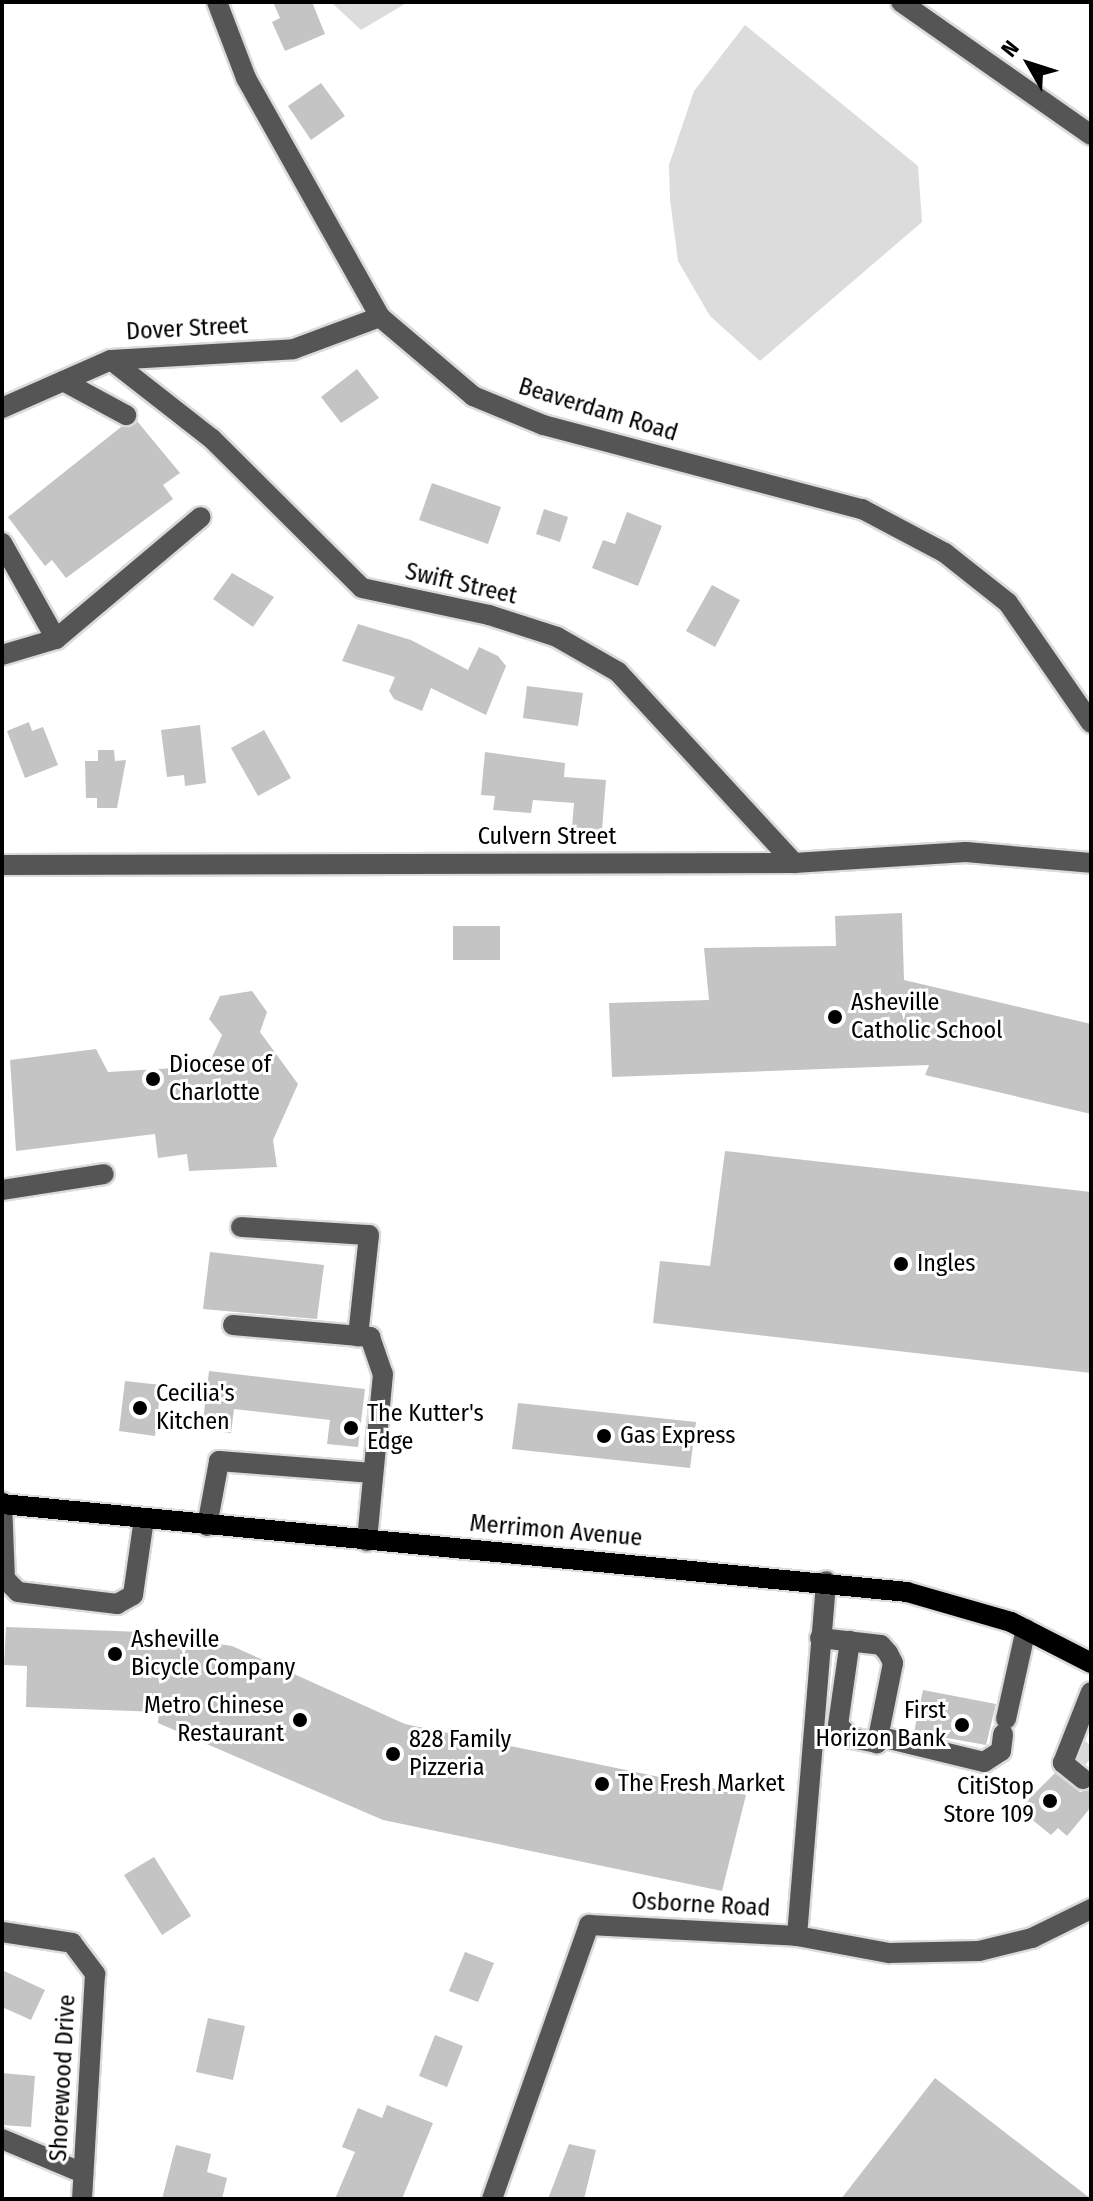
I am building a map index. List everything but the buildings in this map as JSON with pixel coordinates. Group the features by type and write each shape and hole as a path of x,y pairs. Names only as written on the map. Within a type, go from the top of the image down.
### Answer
{"main road":[{"name":"Merrimon Avenue","path":"3,1504 367,1541 826,1581 961,1603 1026,1629 1091,1663"}],"street":[{"name":"Beaverdam Road","path":"217,2 246,78 380,317 473,396 543,425 862,509 945,553 1008,603 1091,723"},
{"path":"901,2 1091,135"},
{"name":"Dover Street","path":"2,408 111,360 294,349 380,317"},
{"name":"Swift Street","path":"111,360 212,439 362,588 489,615 557,637 618,672 794,863"},
{"path":"63,381 126,415"},
{"path":"2,655 56,639 201,517"},
{"path":"2,543 56,639"},
{"name":"Culvern Street","path":"2,865 794,863 966,852 1091,863"},
{"path":"2,1190 104,1174"},
{"path":"241,1227 369,1235 358,1336"},
{"path":"233,1325 370,1337 383,1374 367,1541"},
{"path":"207,1526 219,1461 373,1473"},
{"path":"3,1504 5,1579 18,1592 117,1604 133,1595 144,1519"},
{"path":"797,1936 826,1581"},
{"path":"881,1737 984,1762 1001,1751 1026,1629"},
{"path":"820,1638 850,1641 881,1645 893,1663 881,1737 877,1743 851,1738 838,1725 850,1641"},
{"path":"1083,1779 1063,1763 1087,1715 1091,1692"},
{"name":"Osborne Road","path":"492,2199 589,1925 797,1936 889,1953 979,1951 1032,1938 1091,1909"},
{"name":"Shorewood Drive","path":"2,1932 72,1943 95,1974 82,2199"},
{"path":"2,2139 83,2173"}],"shaded area":[{"path":"331,2 408,2 361,30"},
{"path":"745,25 918,166 922,222 760,361 710,316 678,261 670,199 669,165 694,91"}],"tunnel":[{"path":"1077,1747 1091,1759"}],"place":[{"name":"Asheville Catholic School","path":"835,1017"},
{"name":"Diocese of Charlotte","path":"153,1079"},
{"name":"Ingles","path":"901,1264"},
{"name":"Cecilia's Kitchen","path":"140,1408"},
{"name":"The Kutter's Edge","path":"351,1428"},
{"name":"Gas Express","path":"604,1436"},
{"name":"Asheville Bicycle Company","path":"115,1654"},
{"name":"Metro Chinese Restaurant","path":"300,1720"},
{"name":"First Horizon Bank","path":"962,1725"},
{"name":"828 Family Pizzeria","path":"393,1754"},
{"name":"The Fresh Market","path":"602,1784"},
{"name":"CitiStop Store 109","path":"1050,1801"}]}
